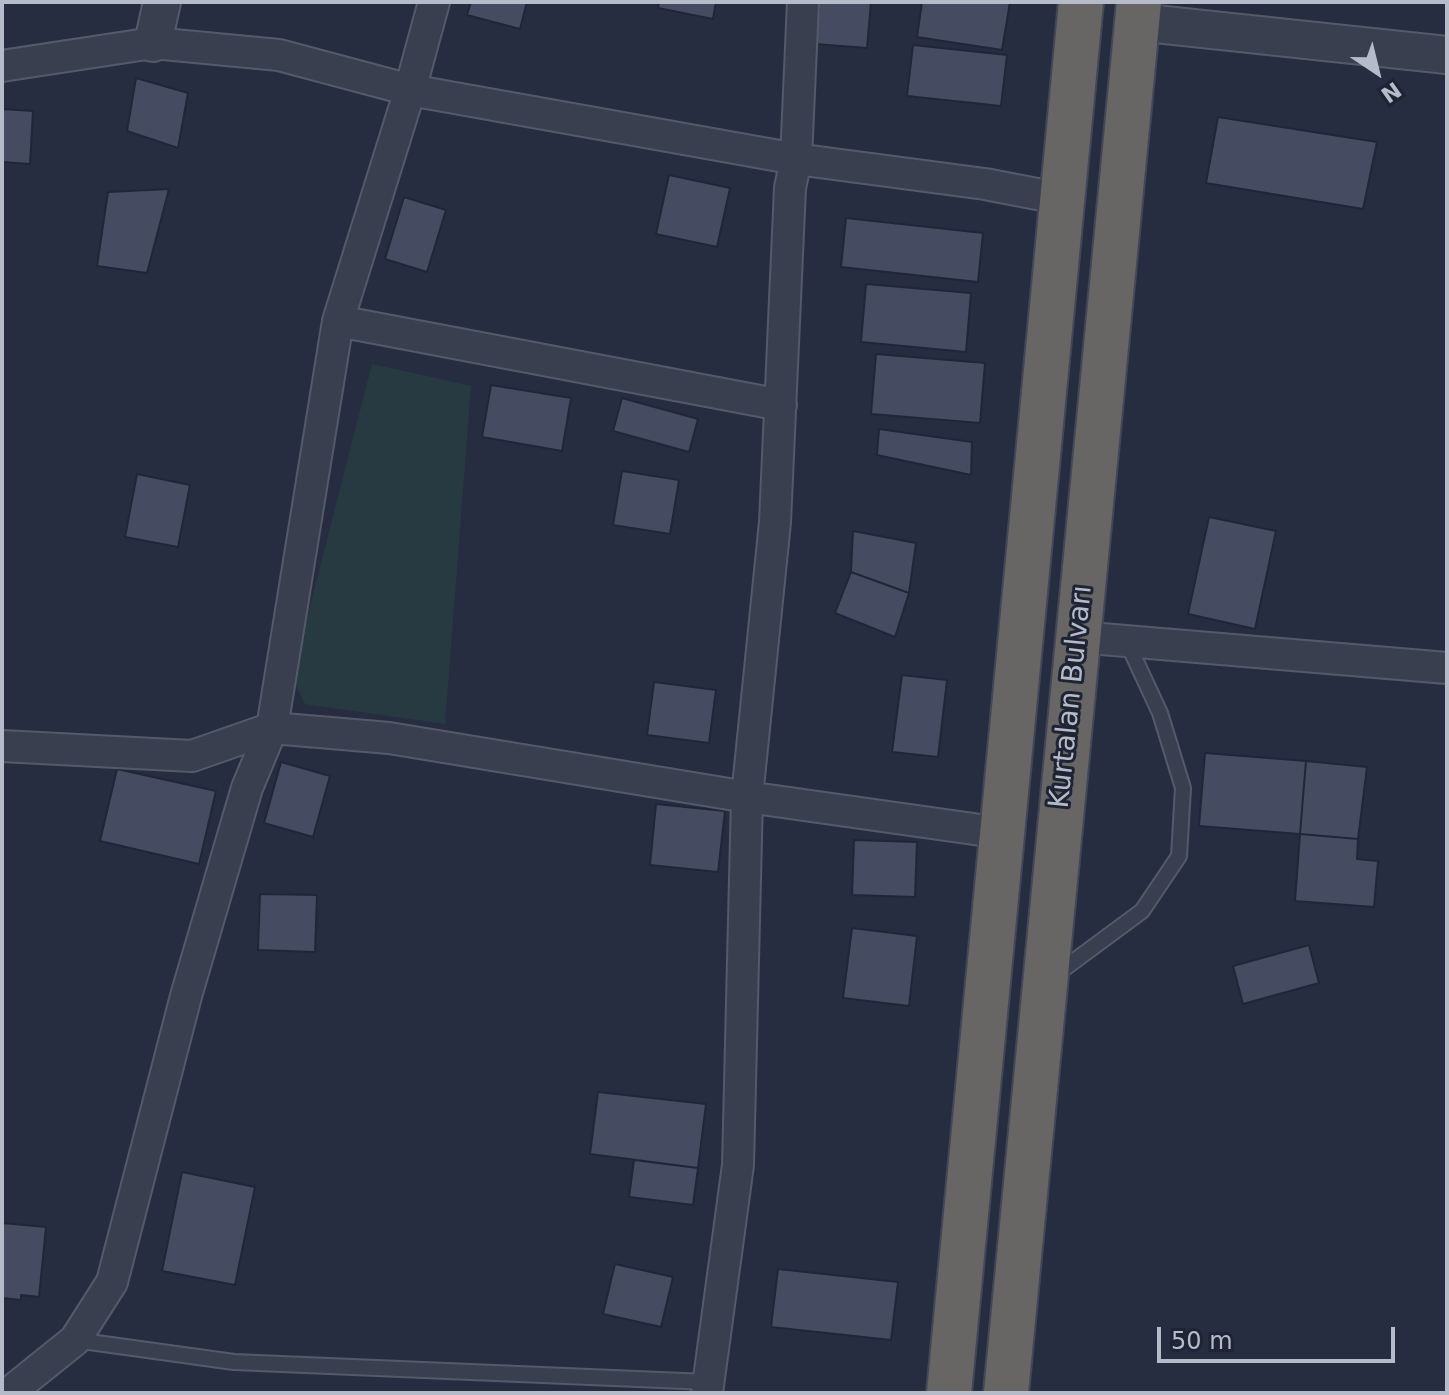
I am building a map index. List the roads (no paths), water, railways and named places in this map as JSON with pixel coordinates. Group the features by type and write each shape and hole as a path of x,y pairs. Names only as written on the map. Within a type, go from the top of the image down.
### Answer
{"highway":[{"name":"Kurtalan Bulvarı","path":"949,1393 1081,2"},
{"name":"Kurtalan Bulvarı","path":"1006,1393 1138,12"}],"street":[{"path":"153,43 162,2"},
{"path":"9,1393 75,1340 112,1282 190,981 247,788 272,728 338,321 434,2"},
{"path":"708,1387 738,1165 747,797 775,522 790,188 796,159 803,2"},
{"path":"1138,12 1447,55"},
{"path":"2,66 153,43 279,55 410,90 796,159 985,184 1063,199"},
{"path":"338,321 781,405"},
{"path":"1078,637 1447,668"},
{"path":"2,746 192,756 272,728 389,738 747,797 1002,833"}],"lane":[{"path":"1044,983 1142,911 1179,856 1183,788 1160,713 1127,642"},
{"path":"75,1340 234,1362 708,1387"}]}
